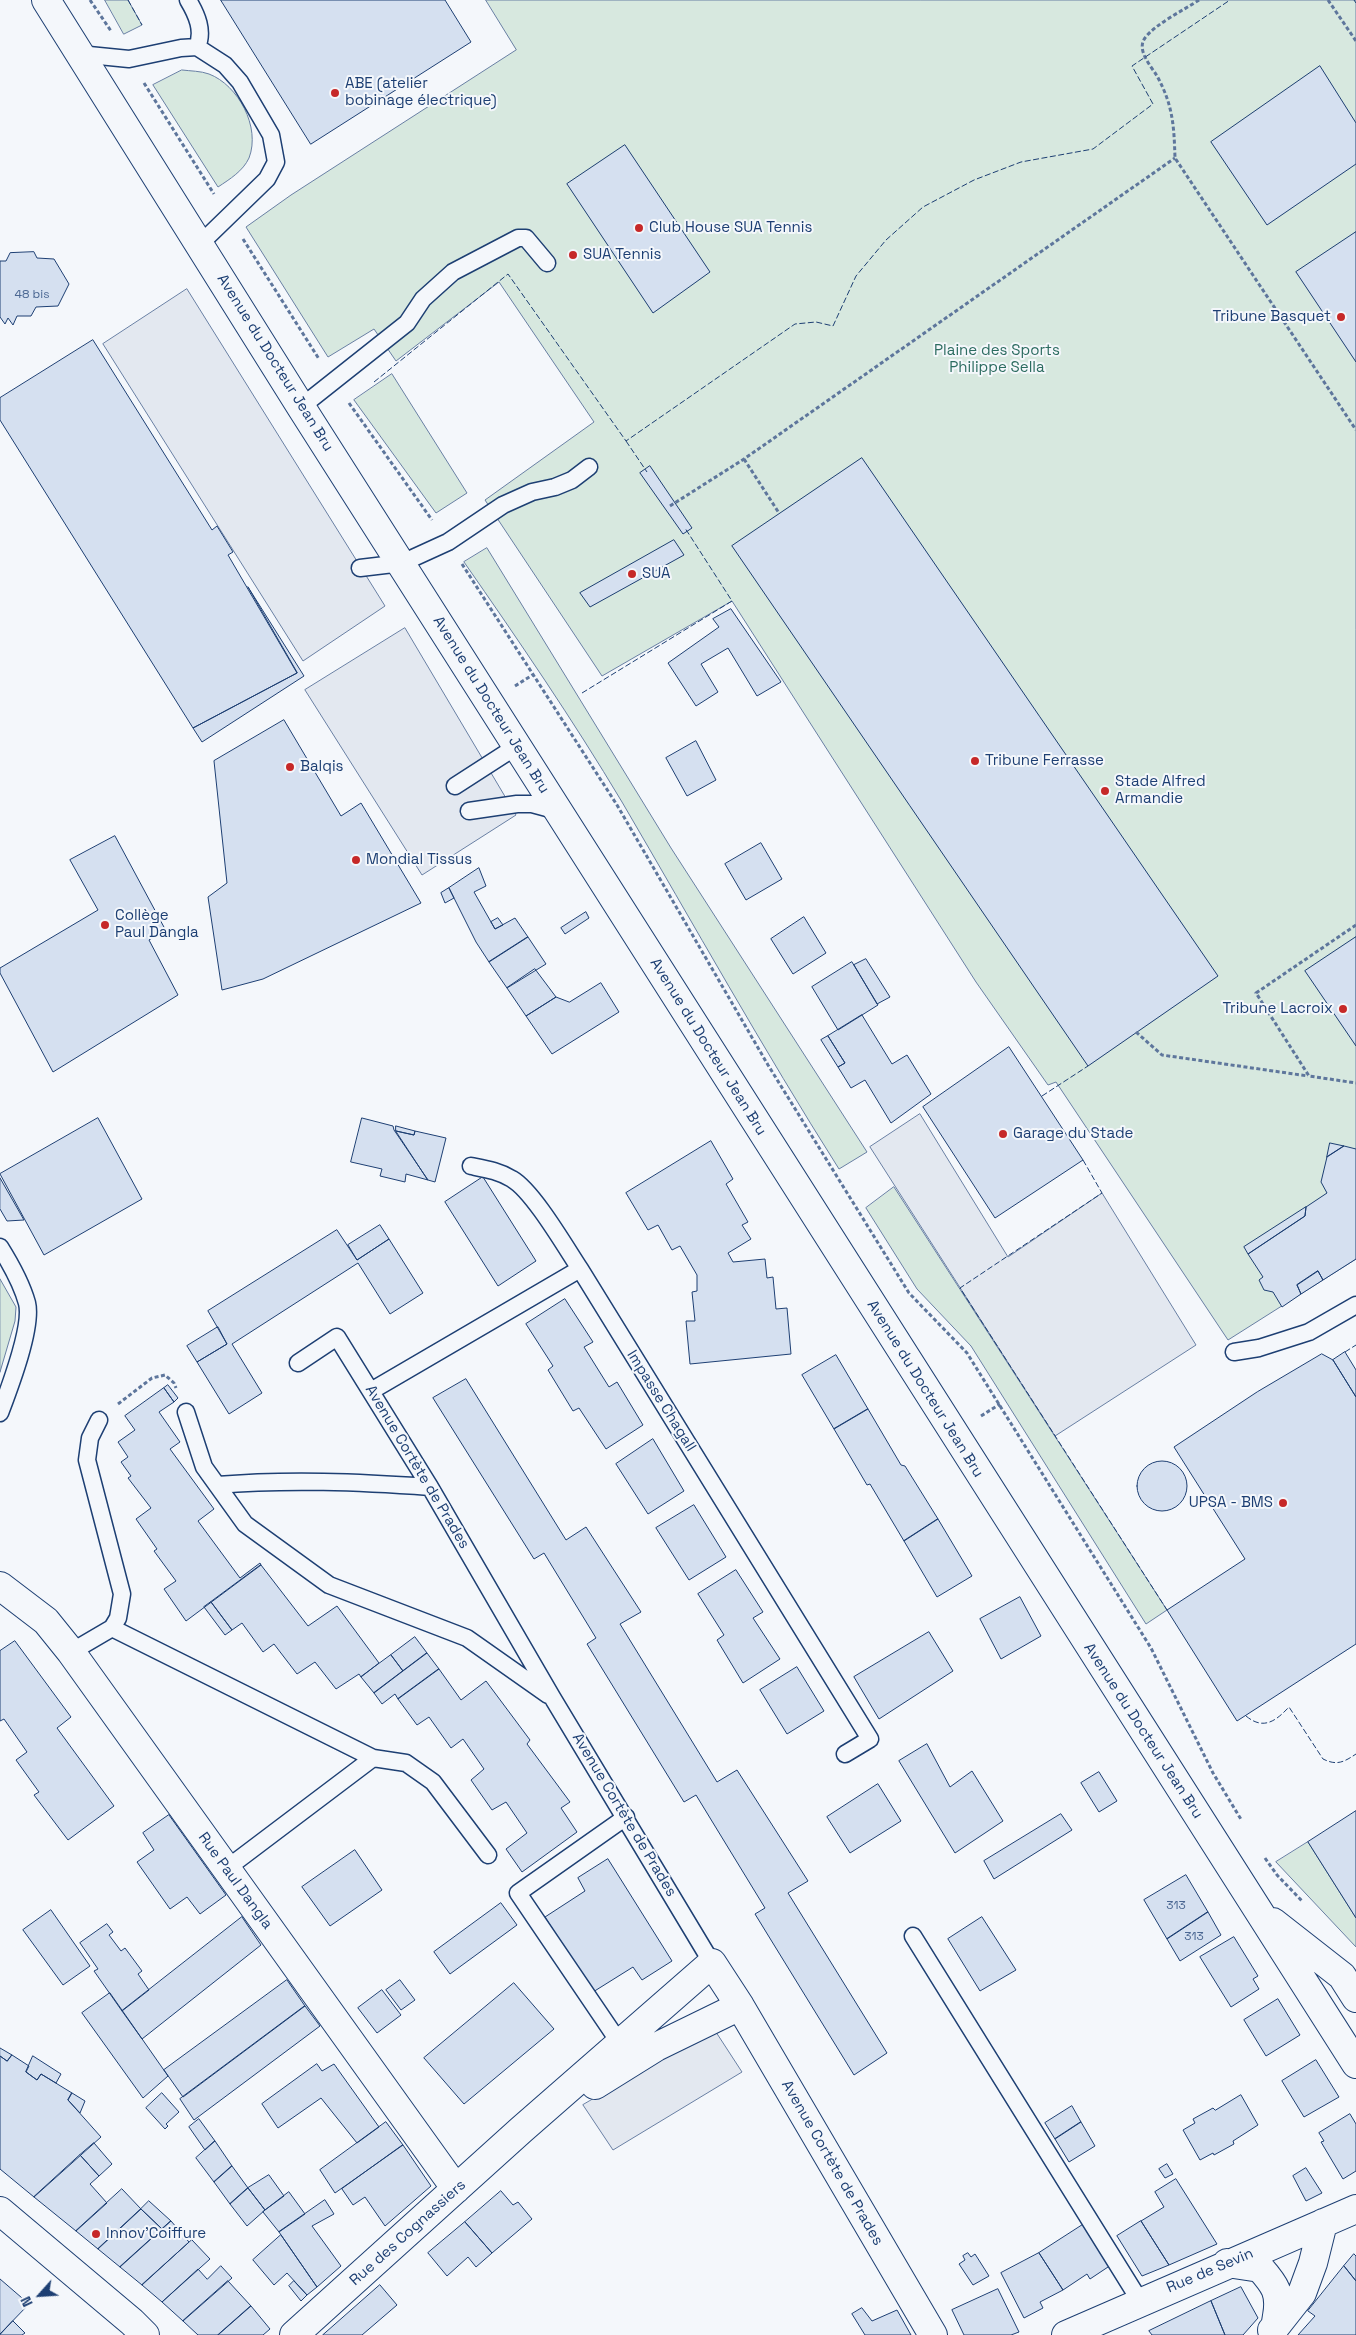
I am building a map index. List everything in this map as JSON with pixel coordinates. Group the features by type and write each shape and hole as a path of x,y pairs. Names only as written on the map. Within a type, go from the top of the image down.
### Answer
{"main road":[{"name":"Avenue du Docteur Jean Bru","path":"46,0 301,407 1356,2064"},
{"name":"Avenue du Docteur Jean Bru","path":"58,0 63,29"},
{"name":"Rue Paul Dangla","path":"0,1586 46,1621 71,1652 456,2189"},
{"path":"1257,1909 1342,1976 1356,1998"},
{"path":"521,2130 621,2045 712,1963"},
{"name":"Avenue Cortète de Prades","path":"712,1963 740,2006 932,2335"},
{"path":"521,2130 656,2047 740,2006"},
{"name":"Rue des Cognassiers","path":"294,2335 521,2130"},
{"name":"Rue de Sevin","path":"1066,2335 1227,2263 1356,2209"},
{"path":"0,2211 145,2335"},
{"path":"1272,2330 1302,2294 1313,2263 1323,2223"},
{"path":"1227,2263 1260,2268 1271,2281 1280,2300 1272,2330"}],"lane":[{"path":"188,0 195,11 202,36 197,47"},
{"path":"79,54 129,59 181,48 197,47 225,65 240,82 271,135 276,162 267,179 200,244"},
{"path":"301,407 406,323 423,299 453,272 512,239 526,238 547,263"},
{"path":"360,568 402,563 448,542 503,506 532,492 555,487 572,480 589,467"},
{"path":"455,786 517,746"},
{"path":"469,811 517,804 532,804 558,811"},
{"name":"Impasse Chagall","path":"471,1166 496,1170 514,1180 558,1234 870,1739 845,1754"},
{"path":"0,1247 28,1304 26,1328 18,1364 0,1412"},
{"path":"371,1391 580,1270"},
{"path":"1234,1352 1260,1348 1309,1332 1356,1304"},
{"name":"Avenue Cortète de Prades","path":"298,1363 337,1337 430,1487 552,1697 626,1817 712,1963"},
{"path":"186,1412 204,1467 245,1524 329,1585 467,1638 552,1697"},
{"path":"71,1652 112,1628 118,1618 122,1594 87,1460 90,1438 99,1420"},
{"path":"217,1486 258,1482 354,1482 430,1487"},
{"path":"112,1628 373,1758 406,1763 433,1782 488,1854"},
{"path":"226,1869 373,1758"},
{"path":"621,2045 518,1893 626,1817"},
{"path":"913,1936 1140,2301"}],"path":[{"path":"90,0 333,382 448,542 617,805 768,1065 909,1293 967,1353 1000,1404 1151,1648 1213,1773 1243,1822"},
{"path":"1199,0 1152,31 1144,38 1142,45 1145,58 1169,100 1174,118 1175,158 1356,430"},
{"path":"1328,0 1356,41"},
{"path":"670,506 744,459 1175,158"},
{"path":"744,459 779,513"},
{"path":"513,687 534,674"},
{"path":"1309,1076 1256,993 1356,925"},
{"path":"1136,1032 1162,1055 1356,1083"},
{"path":"99,1420 152,1378 165,1375 174,1383 186,1412"},
{"path":"977,1418 1000,1404"},
{"path":"1263,1853 1278,1875 1305,1904"}],"green space":[{"path":"105,0 128,0 142,25 124,34"},
{"name":"Stade Alfred Armandie","path":"486,0 1356,0 1356,1259 1228,1340 1056,1082 1048,1085 976,982 732,601 602,676 485,500 594,422 499,282 396,361 374,329 328,357 246,227 291,195 516,50"},
{"path":"182,70 206,73 220,79 238,97 249,121 252,133 252,146 249,158 240,171 218,187 153,85"},
{"path":"392,374 467,493 436,513 354,400"},
{"path":"487,548 671,848 867,1152 839,1169 756,1033 603,771 545,681 464,562"},
{"path":"894,1187 1167,1610 1146,1624 971,1346 917,1289 866,1208"},
{"path":"0,1279 16,1307 15,1321 0,1372"},
{"path":"1308,1842 1356,1918 1356,1947 1276,1862"}],"shaded area":[{"path":"187,289 385,606 303,661 103,344"},
{"path":"405,628 516,815 422,875 305,690"},
{"path":"920,1114 1008,1257 1102,1193 1196,1345 1055,1436 870,1147"},
{"path":"714,2029 742,2072 613,2150 583,2105"}],"building":[{"name":"ABE (atelier bobinage électrique)","path":"221,0 445,0 471,42 311,144"},
{"path":"1320,66 1356,123 1356,164 1267,225 1211,142"},
{"name":"Club House SUA Tennis","path":"625,145 710,272 653,313 567,184"},
{"name":"Tribune Basquet","path":"1356,232 1356,362 1296,272"},
{"path":"34,252 37,258 54,259 69,284 58,306 36,307 31,316 17,316 13,325 8,318 5,324 0,317 0,261 6,261 10,253"},
{"path":"93,340 212,530 217,526 233,552 228,555 297,673 193,728 0,420 0,398"},
{"name":"Tribune Ferrasse","path":"862,458 1218,976 1088,1066 732,546"},
{"path":"650,466 692,528 683,534 640,473"},
{"name":"SUA","path":"674,540 684,555 590,607 580,593"},
{"path":"248,587 304,676 202,742 193,728 297,673"},
{"path":"731,609 781,682 757,696 728,648 701,664 718,692 696,706 668,663 719,627 713,619"},
{"path":"284,720 341,816 361,803 421,903 263,979 222,990 208,897 227,883 214,761"},
{"path":"696,741 716,780 687,796 666,758"},
{"path":"115,836 165,929 149,940 178,995 53,1072 0,973 0,968 98,910 70,860"},
{"path":"761,843 782,879 746,900 725,864"},
{"path":"479,868 486,886 474,892 495,929 515,918 528,937 489,962 476,942 449,888"},
{"path":"449,888 454,898 445,903 441,893"},
{"path":"586,912 589,918 565,934 561,928"},
{"path":"804,917 826,953 793,974 771,939"},
{"path":"498,918 503,925 495,929 491,922"},
{"path":"528,937 546,964 507,988 489,962"},
{"name":"Tribune Lacroix","path":"1356,937 1356,1046 1305,971"},
{"path":"866,959 890,997 877,1004 854,965"},
{"path":"852,962 878,1005 838,1030 812,987"},
{"path":"535,969 556,997 526,1016 507,988"},
{"path":"601,983 619,1012 552,1054 526,1016 556,997 569,1002"},
{"path":"862,1015 892,1064 907,1055 931,1094 891,1123 865,1080 851,1088 838,1067 845,1063 828,1036"},
{"path":"828,1036 845,1063 838,1067 821,1040"},
{"name":"Garage du Stade","path":"1009,1047 1083,1160 995,1218 923,1107"},
{"path":"98,1118 142,1199 44,1255 0,1174"},
{"path":"362,1118 393,1126 428,1180 406,1174 405,1182 380,1176 382,1169 351,1162"},
{"path":"396,1126 415,1131 414,1135 396,1131"},
{"path":"396,1131 414,1135 415,1131 446,1138 435,1182 428,1180"},
{"path":"711,1141 733,1179 726,1184 748,1222 742,1225 751,1239 728,1253 733,1262 765,1259 767,1278 773,1277 776,1309 787,1308 791,1354 690,1364 686,1321 695,1321 692,1292 697,1291 697,1275 680,1246 672,1250 658,1225 648,1230 626,1193"},
{"path":"1330,1143 1344,1146 1327,1157"},
{"path":"1344,1146 1356,1149 1356,1259 1323,1280 1318,1271 1297,1285 1301,1294 1282,1307 1273,1292 1264,1290 1259,1280 1263,1277 1248,1254 1305,1216 1306,1207 1327,1193 1321,1182 1327,1157"},
{"path":"483,1177 536,1261 498,1286 445,1202"},
{"path":"0,1178 24,1220 7,1221 0,1209"},
{"path":"1306,1207 1305,1216 1248,1254 1244,1247"},
{"path":"380,1225 389,1239 357,1260 348,1245"},
{"path":"337,1230 357,1260 389,1239 423,1293 390,1314 358,1263 232,1344 262,1393 229,1414 197,1362 227,1344 208,1311"},
{"path":"1318,1271 1323,1280 1301,1294 1297,1285"},
{"path":"565,1299 593,1342 584,1347 609,1387 617,1382 643,1425 606,1449 579,1408 573,1411 548,1370 553,1366 526,1324"},
{"path":"218,1327 227,1344 197,1362 187,1346"},
{"path":"1345,1352 1356,1370 1356,1397 1333,1360"},
{"name":"UPSA - BMS","path":"1322,1354 1333,1360 1356,1397 1356,1644 1237,1721 1167,1610 1245,1559 1174,1447 1257,1392"},
{"path":"836,1355 868,1409 834,1429 802,1375"},
{"path":"466,1379 566,1540 586,1527 641,1612 620,1624 717,1782 737,1770 808,1881 788,1893 887,2053 854,2075 755,1914 765,1908 696,1795 684,1802 587,1644 596,1638 544,1553 534,1559 433,1398"},
{"path":"168,1385 178,1398 174,1402 164,1388"},
{"path":"164,1388 174,1402 159,1412 180,1442 170,1449 214,1509 198,1521 240,1578 260,1563 261,1565 186,1621 164,1589 176,1581 154,1551 157,1549 136,1519 151,1508 128,1478 131,1476 121,1462 128,1457 118,1442 135,1430 125,1416"},
{"path":"868,1409 901,1465 905,1466 938,1519 904,1541 870,1484 867,1485 834,1429"},
{"path":"653,1439 684,1491 648,1514 616,1464"},
{"path":"1157,1461 1167,1461 1180,1468 1187,1481 1187,1491 1180,1504 1167,1511 1157,1511 1148,1507 1141,1500 1137,1491 1137,1481 1141,1472 1148,1465"},
{"path":"694,1505 726,1557 689,1580 656,1528"},
{"path":"938,1519 972,1576 937,1597 904,1541"},
{"path":"261,1565 308,1626 337,1606 379,1663 361,1677 359,1674 336,1689 315,1662 297,1674 274,1644 263,1652 242,1623 232,1630 211,1602"},
{"path":"736,1570 763,1612 753,1618 780,1659 743,1683 717,1640 724,1635 698,1594"},
{"path":"1020,1597 1041,1636 1001,1659 980,1619"},
{"path":"211,1602 232,1630 225,1635 204,1607"},
{"path":"929,1632 953,1671 879,1719 854,1677"},
{"path":"415,1637 427,1653 403,1671 391,1655"},
{"path":"15,1641 71,1717 57,1728 114,1806 68,1840 34,1795 39,1792 16,1760 27,1752 4,1719 0,1721 0,1651"},
{"path":"427,1653 439,1669 398,1699 395,1694 382,1704 374,1693"},
{"path":"391,1655 403,1671 374,1693 361,1677"},
{"path":"797,1667 824,1711 787,1734 760,1690"},
{"path":"439,1669 461,1700 486,1681 530,1740 527,1744 570,1802 561,1808 577,1832 522,1872 506,1849 527,1833 506,1802 492,1810 471,1780 484,1769 463,1739 451,1748 429,1717 417,1725 398,1699"},
{"path":"927,1744 950,1787 972,1771 1003,1821 955,1853 899,1761"},
{"path":"1099,1772 1117,1801 1099,1812 1081,1783"},
{"path":"878,1784 901,1821 850,1853 827,1817"},
{"path":"1356,1811 1356,1918 1308,1842"},
{"path":"1061,1814 1072,1830 994,1879 984,1861"},
{"path":"169,1815 226,1895 200,1914 187,1897 170,1909 137,1862 154,1850 143,1833"},
{"path":"355,1850 382,1890 330,1926 302,1887"},
{"path":"608,1859 672,1961 642,1980 633,1967 593,1992 545,1917 585,1891 578,1878"},
{"path":"1186,1875 1208,1912 1167,1939 1144,1900"},
{"path":"501,1903 517,1925 450,1974 434,1952"},
{"path":"51,1910 90,1966 63,1985 23,1930"},
{"path":"1208,1912 1221,1935 1180,1961 1167,1939"},
{"path":"242,1917 261,1945 142,2039 122,2011"},
{"path":"982,1917 1016,1970 980,1991 948,1939"},
{"path":"107,1924 113,1932 109,1935 121,1951 125,1948 142,1971 138,1974 149,1990 122,2011 94,1971 98,1969 80,1943"},
{"path":"1234,1937 1258,1976 1253,1979 1259,1989 1231,2007 1200,1957"},
{"path":"287,1980 305,2006 183,2097 164,2070"},
{"path":"400,1980 415,2000 401,2010 386,1990"},
{"path":"514,1983 554,2029 464,2104 424,2058"},
{"path":"382,1990 401,2015 377,2033 358,2008"},
{"path":"110,1993 168,2076 143,2098 82,2013"},
{"path":"1278,1999 1300,2035 1266,2056 1244,2020"},
{"path":"305,2006 320,2026 194,2120 180,2099"},
{"path":"0,2048 12,2055 7,2061 0,2056"},
{"path":"12,2055 29,2066 26,2072 37,2080 41,2074 72,2093 68,2100 101,2137 34,2197 0,2169 0,2056 7,2061"},
{"path":"33,2056 61,2074 56,2083 41,2074 37,2080 26,2072"},
{"path":"1316,2060 1339,2097 1304,2117 1282,2081"},
{"path":"317,2064 322,2071 334,2064 379,2127 357,2143 321,2098 278,2128 262,2104"},
{"path":"72,2093 85,2101 80,2113 68,2100"},
{"path":"162,2093 179,2112 166,2124 168,2126 165,2129 146,2108"},
{"path":"1241,2095 1258,2125 1233,2141 1234,2144 1200,2160 1183,2130 1195,2123 1193,2119 1213,2108 1215,2110"},
{"path":"1072,2106 1081,2122 1055,2139 1045,2123"},
{"path":"1350,2114 1356,2124 1356,2171 1343,2179 1321,2142 1324,2141 1319,2133"},
{"path":"199,2119 215,2141 205,2150 189,2127"},
{"path":"386,2122 403,2145 335,2193 320,2170"},
{"path":"1081,2122 1095,2146 1069,2162 1055,2139"},
{"path":"215,2141 232,2166 214,2182 196,2158"},
{"path":"94,2143 112,2164 99,2176 80,2155"},
{"path":"403,2145 431,2186 385,2226 365,2197 353,2205 342,2189"},
{"path":"80,2155 99,2176 90,2184 107,2203 76,2231 34,2197"},
{"path":"1167,2164 1173,2174 1165,2178 1159,2169"},
{"path":"232,2166 248,2188 230,2204 214,2182"},
{"path":"1306,2168 1322,2193 1306,2201 1293,2176"},
{"path":"269,2175 284,2196 265,2210 248,2188"},
{"path":"1176,2179 1217,2244 1169,2265 1141,2221 1164,2207 1155,2192"},
{"path":"248,2188 265,2210 247,2226 230,2204"},
{"path":"122,2189 141,2209 98,2249 76,2231"},
{"path":"501,2191 513,2205 518,2202 532,2219 492,2253 465,2222"},
{"path":"289,2192 305,2214 279,2232 263,2212"},
{"path":"325,2200 334,2214 312,2226 341,2266 317,2287 279,2232"},
{"path":"149,2201 171,2221 162,2229 141,2209"},
{"path":"141,2209 162,2229 120,2267 98,2249"},
{"path":"171,2221 189,2242 142,2285 120,2267"},
{"path":"1141,2221 1169,2265 1142,2276 1117,2236"},
{"path":"465,2222 492,2253 476,2267 468,2257 447,2276 428,2253"},
{"path":"1084,2224 1111,2265 1090,2279 1087,2274 1063,2290 1039,2253"},
{"path":"281,2235 317,2287 307,2295 287,2273 274,2285 253,2260"},
{"path":"192,2240 210,2259 162,2302 142,2285"},
{"path":"968,2253 971,2257 975,2254 989,2276 973,2285 959,2264 965,2260 963,2256"},
{"path":"1039,2253 1063,2290 1040,2302 1043,2308 1024,2318 1001,2273"},
{"path":"1354,2254 1356,2256 1356,2281 1344,2266"},
{"path":"221,2266 232,2278 183,2321 162,2302 198,2269 207,2279"},
{"path":"1344,2266 1356,2281 1356,2335 1298,2335 1315,2316 1308,2311"},
{"path":"0,2279 29,2304 0,2334"},
{"path":"228,2281 251,2306 218,2335 198,2335 183,2321"},
{"path":"294,2281 307,2295 301,2301 289,2286"},
{"path":"380,2285 397,2305 362,2335 323,2335"},
{"path":"1241,2287 1258,2318 1243,2335 1225,2335 1211,2301"},
{"path":"998,2289 1019,2332 1011,2335 964,2335 952,2310"},
{"path":"1211,2301 1225,2335 1152,2335 1149,2331"},
{"path":"251,2306 270,2329 263,2335 218,2335"},
{"path":"862,2308 872,2321 897,2310 911,2335 865,2335 852,2314"},
{"path":"13,2321 25,2333 22,2335 0,2335"}],"fence":[{"path":"128,0 142,25"},
{"path":"374,382 508,274 626,441 795,324 816,322 833,326 856,276 886,240 923,207 974,180 1021,162 1093,149 1153,104 1132,66 1230,0"},
{"path":"626,441 647,472"},
{"path":"582,693 732,601 685,528"},
{"path":"1042,1096 1088,1066"},
{"path":"1083,1160 1102,1193 960,1288 1167,1610"},
{"path":"1345,1352 1356,1345"},
{"path":"1246,1716 1258,1723 1269,1722 1279,1717 1289,1707 1323,1759 1336,1763 1356,1754"}],"place":[{"name":"ABE (atelier bobinage électrique)","path":"335,93"},
{"name":"Club House SUA Tennis","path":"639,228"},
{"name":"SUA Tennis","path":"573,255"},
{"name":"Tribune Basquet","path":"1341,317"},
{"name":"SUA","path":"632,574"},
{"name":"Tribune Ferrasse","path":"975,761"},
{"name":"Balqis","path":"290,767"},
{"name":"Stade Alfred Armandie","path":"1105,791"},
{"name":"Mondial Tissus","path":"356,860"},
{"name":"Collège Paul Dangla","path":"105,925"},
{"name":"Tribune Lacroix","path":"1343,1009"},
{"name":"Garage du Stade","path":"1003,1134"},
{"name":"UPSA - BMS","path":"1283,1503"},
{"name":"Innov'Coiffure","path":"96,2234"}],"park label":[{"name":"Plaine des Sports Philippe Sella","path":"997,360"}]}
